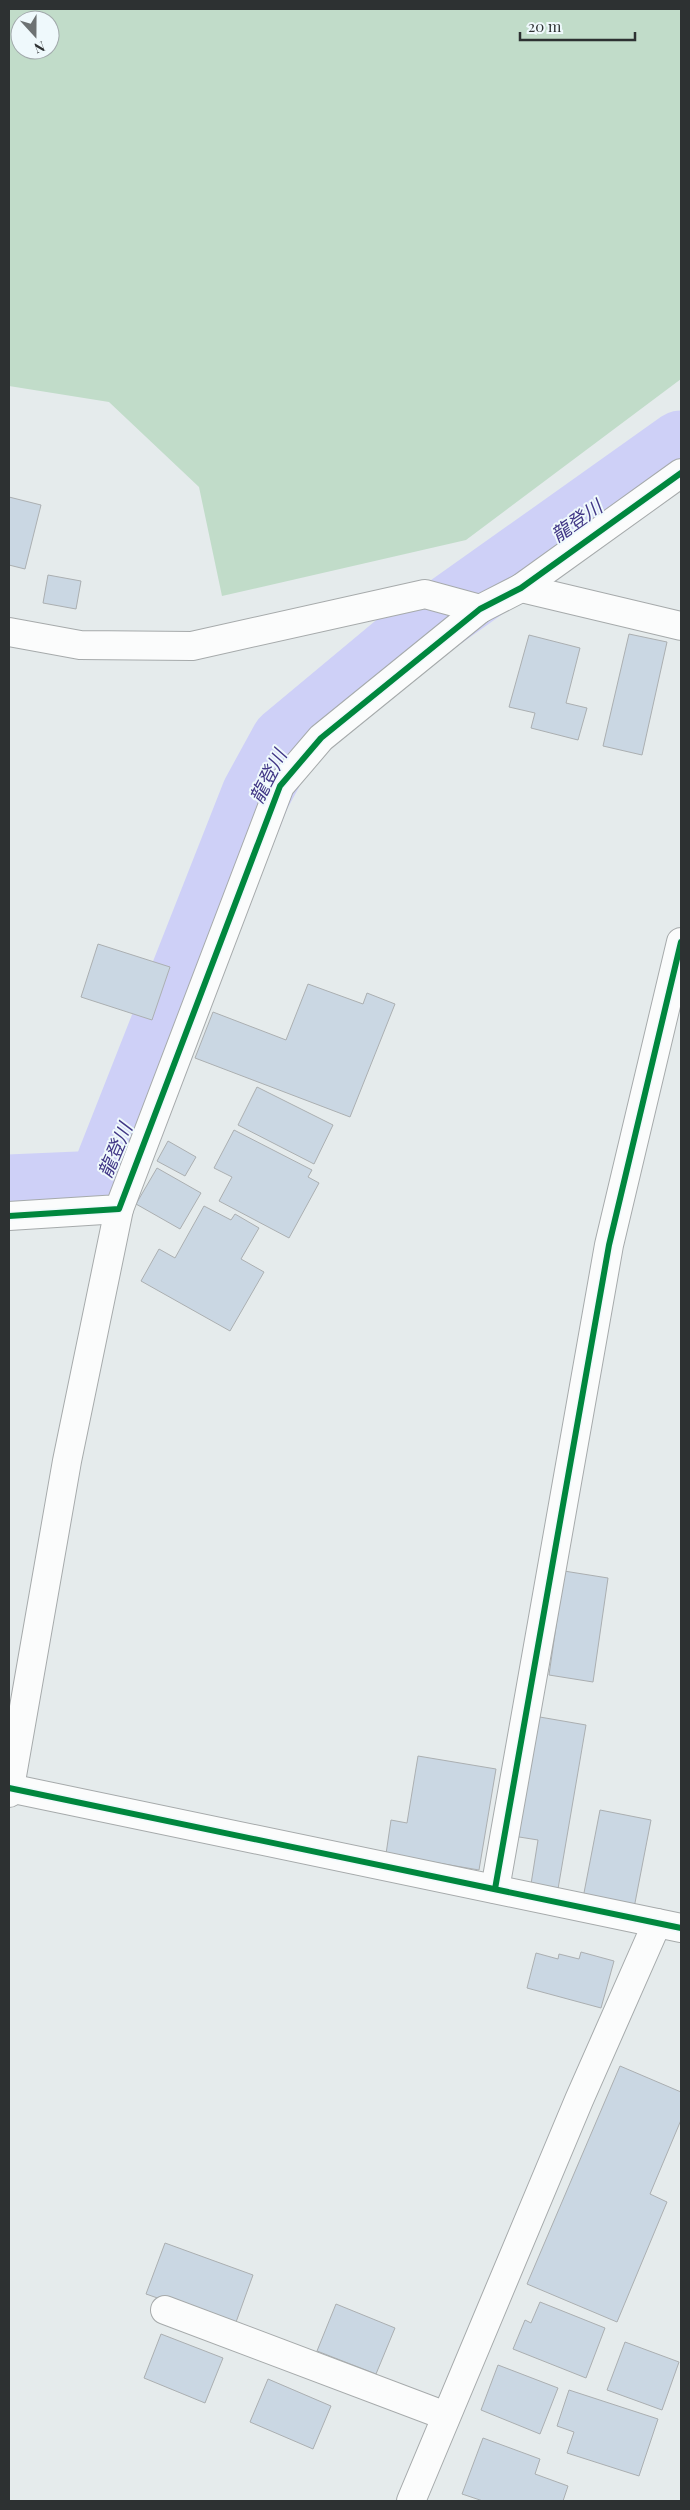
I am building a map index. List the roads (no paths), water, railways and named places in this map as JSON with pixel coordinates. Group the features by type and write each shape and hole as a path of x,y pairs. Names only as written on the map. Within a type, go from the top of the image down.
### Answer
{"street":[{"path":"411,2501 575,2109 669,1926 10,1790 67,1461 119,1209 280,786 321,738 480,609 521,588 681,473"},
{"path":"521,588 681,626"},
{"path":"9,632 80,646 192,646 425,594 480,609"},
{"path":"495,1890 609,1245 681,942"},
{"path":"9,1216 119,1209"},
{"path":"165,2310 446,2416"}],"waterway":[{"name":"龍登川","path":"9,1189 102,1185 256,794 285,741 405,641 681,445"}]}
